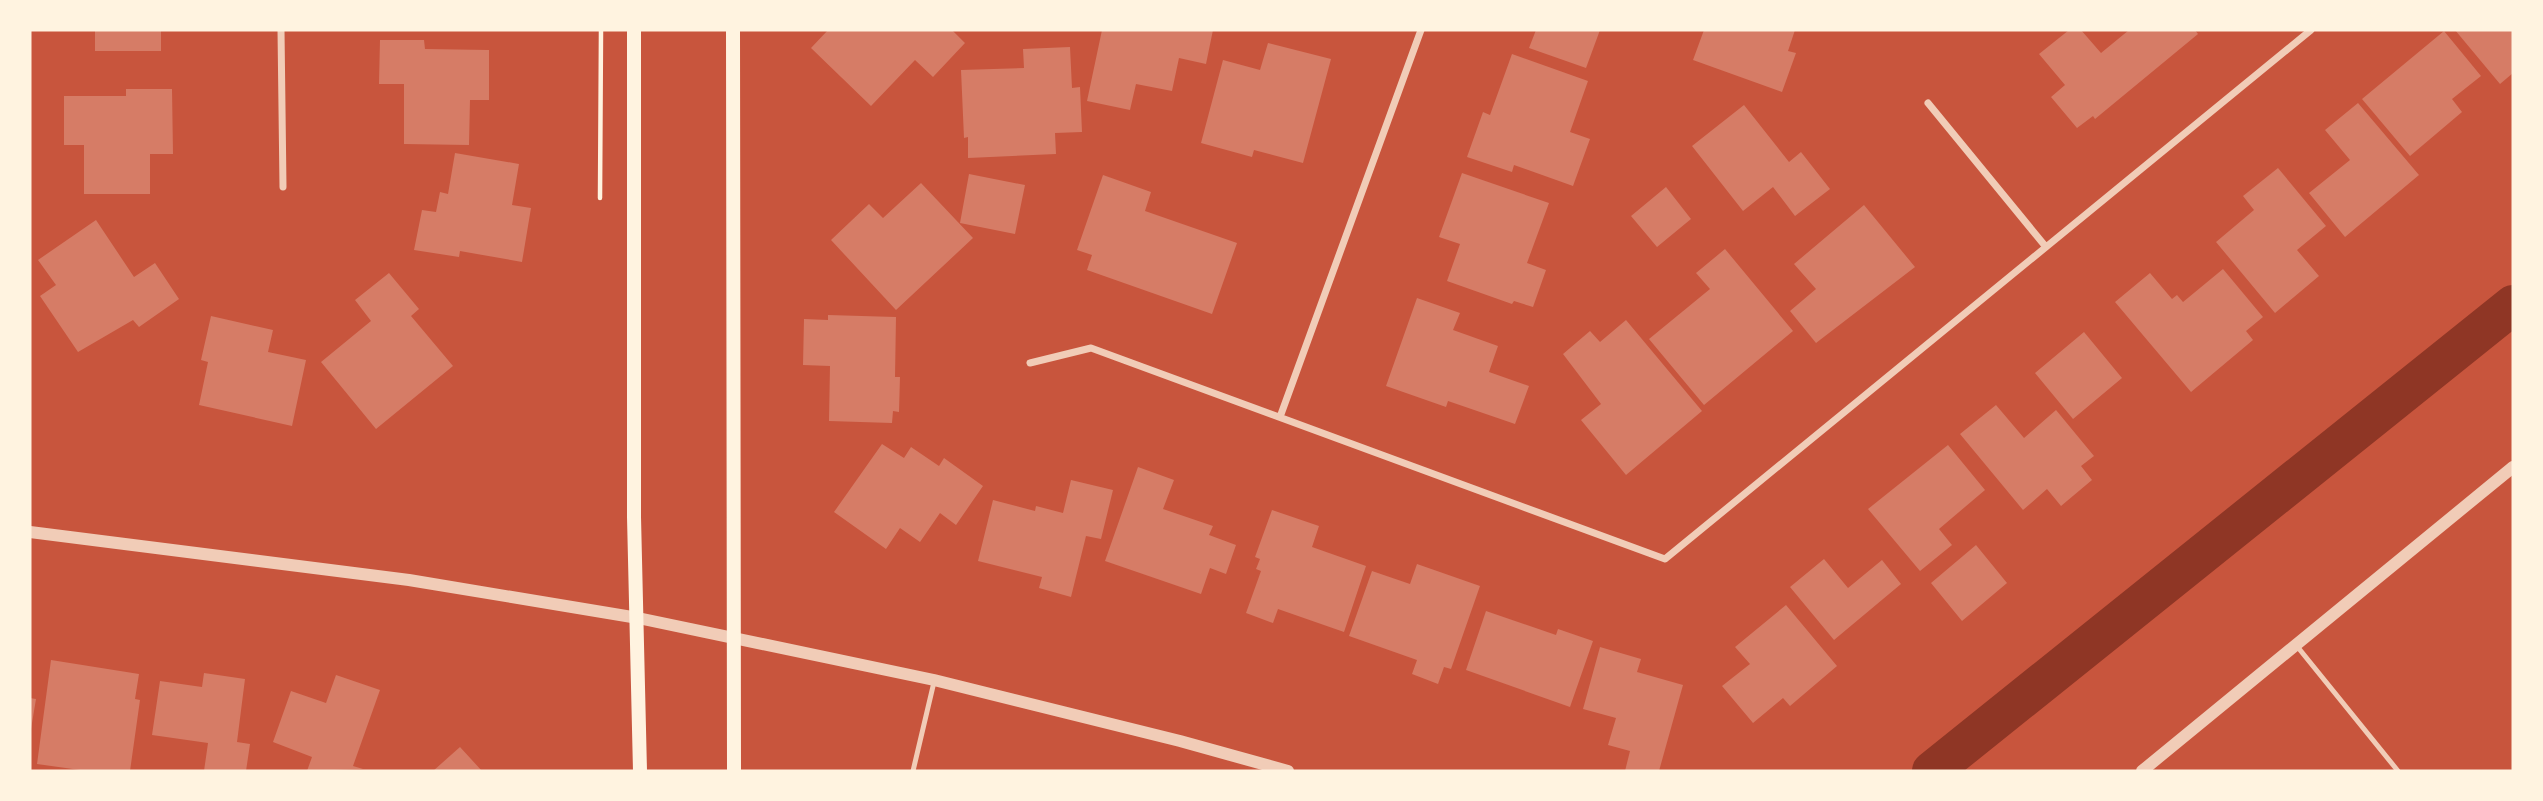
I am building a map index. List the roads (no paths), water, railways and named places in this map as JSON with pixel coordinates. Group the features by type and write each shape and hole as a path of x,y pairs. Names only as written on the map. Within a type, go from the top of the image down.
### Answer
{"main road":[{"path":"634,30 634,517 640,771"},
{"path":"733,30 734,771"}],"street":[{"path":"281,30 283,187"},
{"path":"1280,417 1421,30"},
{"path":"1030,363 1091,348 1665,559 2311,30"},
{"path":"1928,103 2046,247"},
{"path":"2142,771 2513,467"},
{"path":"30,532 410,580 638,618 934,680 1180,741 1288,771"}],"lane":[{"path":"2296,645 2398,771"},
{"path":"914,771 934,680"}],"waterway":[{"path":"1932,771 2513,305"}]}
